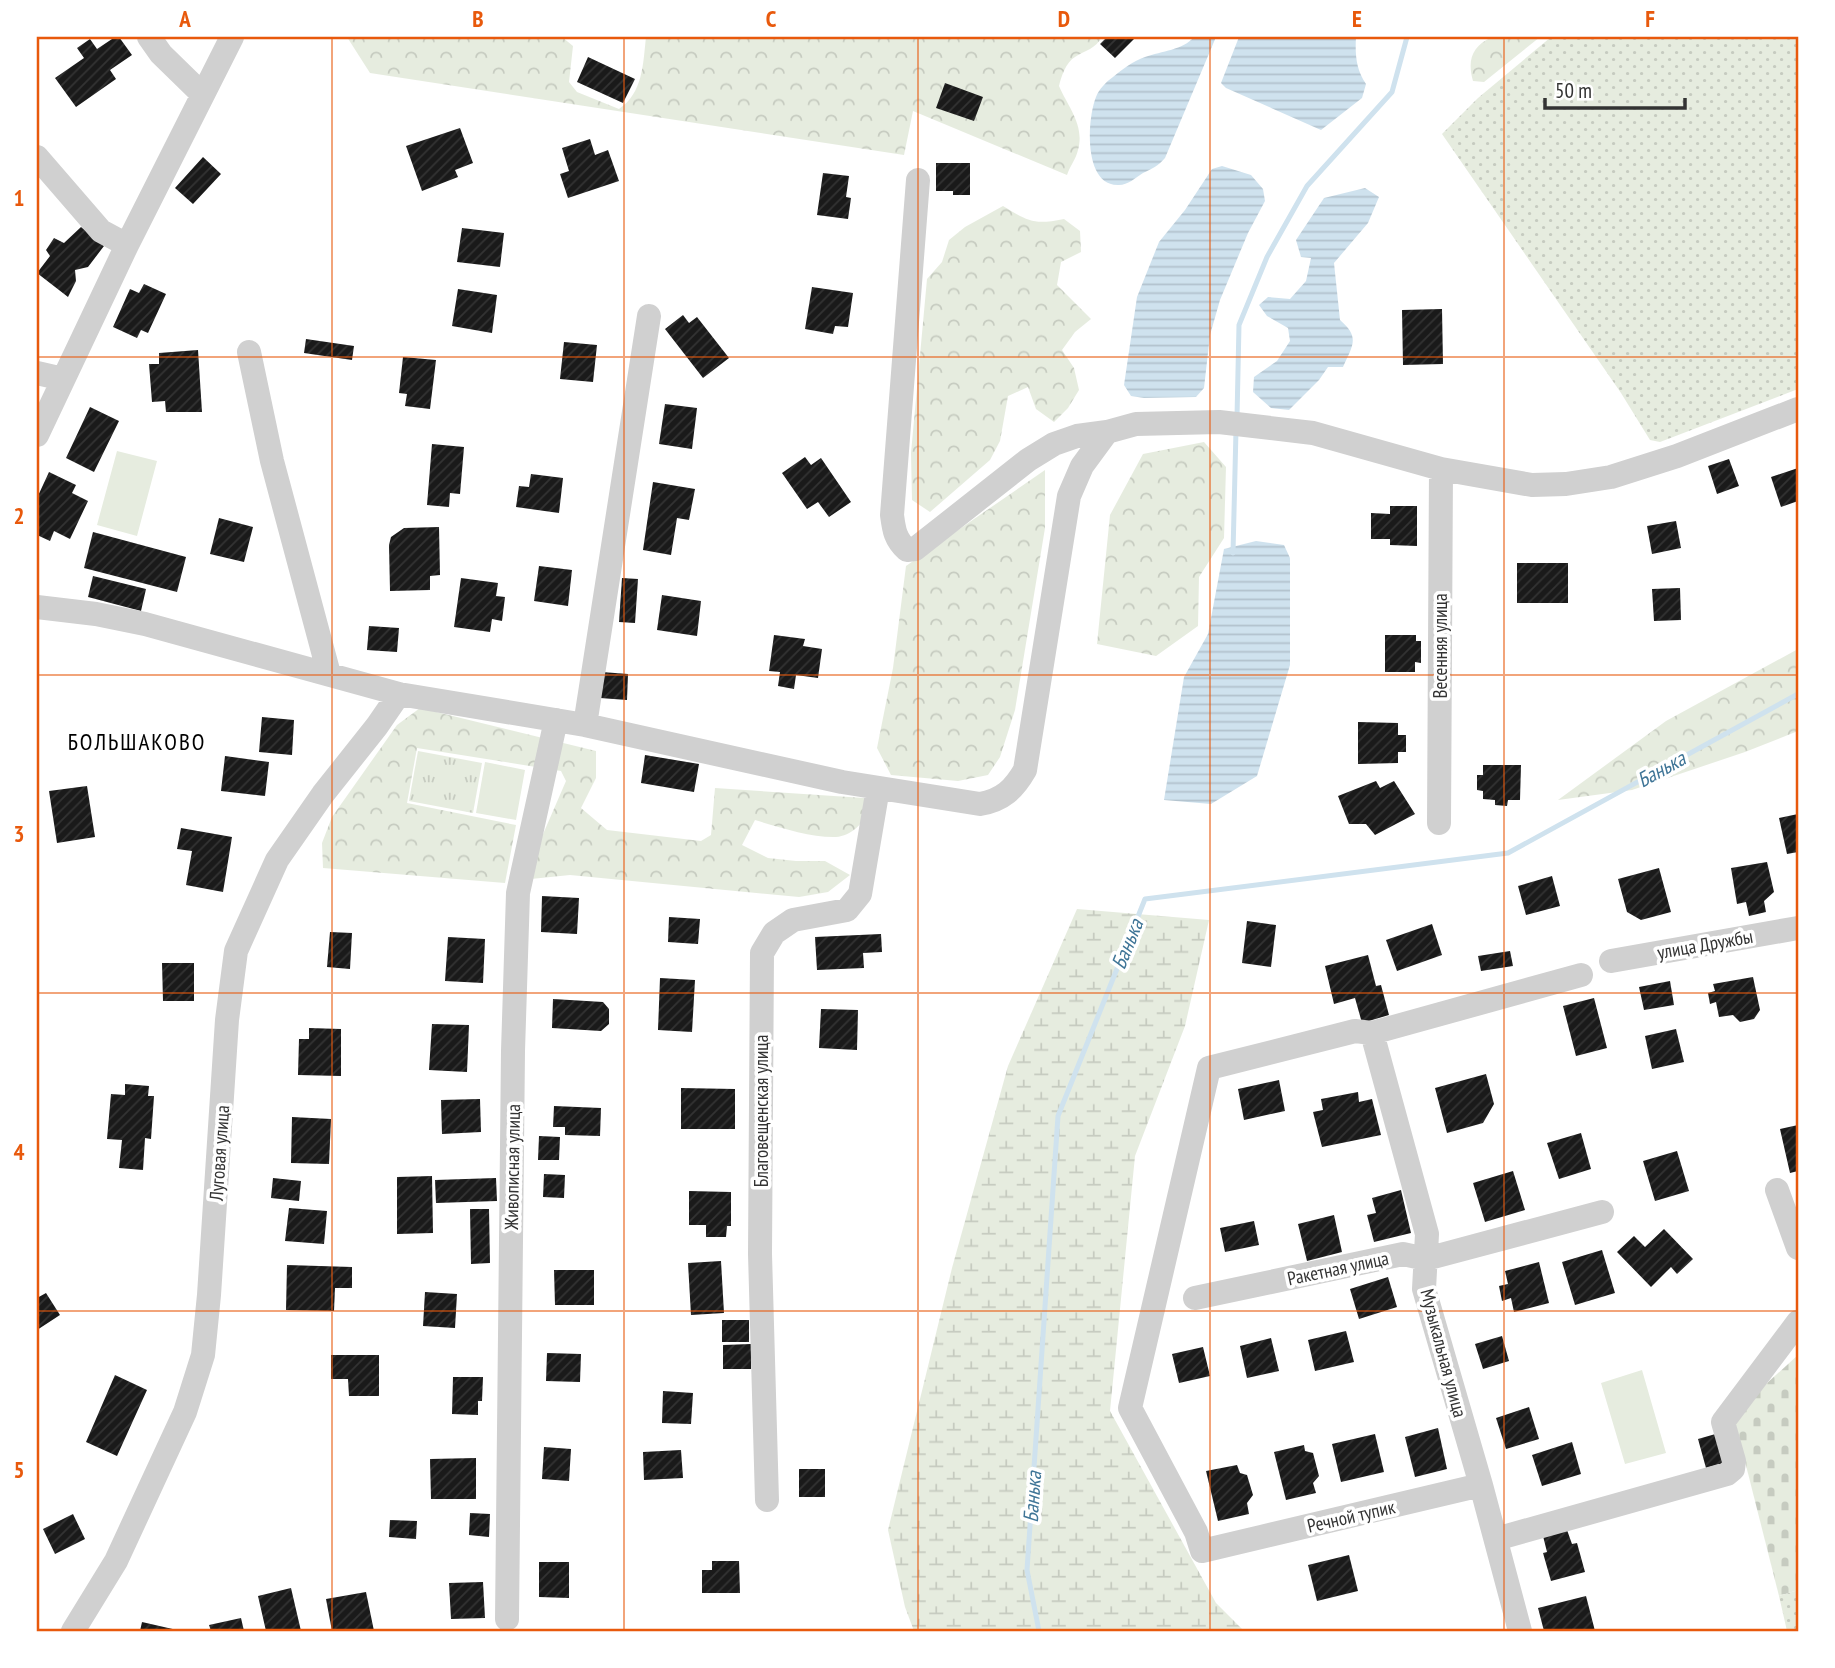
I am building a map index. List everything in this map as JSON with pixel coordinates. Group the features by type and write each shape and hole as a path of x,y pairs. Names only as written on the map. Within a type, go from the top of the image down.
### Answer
{"street":[{"path":"149,37 161,54 202,94"},
{"path":"37,435 127,245 232,37"},
{"path":"37,157 101,231 127,245"},
{"path":"918,180 892,515 894,534 907,550 915,549 1028,460 1054,444 1077,436 1136,424 1219,422 1313,433 1441,469 1532,485 1566,484 1611,477 1677,456 1798,409"},
{"path":"585,725 649,316"},
{"path":"249,352 272,461 329,674"},
{"path":"37,373 64,379"},
{"path":"37,607 96,614 145,624 399,694 585,725 842,782 981,804 995,801 1007,794 1017,785 1025,770 1069,496 1082,466 1107,432"},
{"name":"Весенняя улица","path":"1438,824 1441,469"},
{"name":"Луговая улица","path":"73,1631 116,1561 186,1412 202,1355 209,1295 227,1020 236,951 277,860 399,694"},
{"name":"Живописная улица","path":"507,1619 513,1051 518,893 556,720"},
{"name":"Благовещенская улица","path":"767,1500 760,1254 762,953 774,933 793,920 847,910 860,894 878,788"},
{"name":"улица Дружбы","path":"1611,961 1798,928"},
{"path":"1373,1033 1581,975"},
{"name":"Речной тупик","path":"1373,1033 1355,1031 1209,1068 1130,1408 1196,1532 1202,1551 1481,1485"},
{"name":"Музыкальная улица","path":"1373,1033 1427,1234 1424,1289 1520,1631"},
{"path":"1777,1189 1798,1248"},
{"name":"Ракетная улица","path":"1195,1298 1404,1254 1426,1259 1602,1212"},
{"path":"1496,1539 1727,1474 1733,1469 1734,1461 1723,1422 1798,1322"}],"green space":[{"path":"347,37 562,37 573,46 569,82 577,92 619,109 633,95 637,86 646,37 1102,37 1093,47 1069,62 1060,82 1059,86 1077,124 1080,141 1067,175 913,111 904,155 370,73"},
{"path":"1492,37 1540,37 1484,82 1473,81 1473,54"},
{"path":"1551,37 1798,37 1798,389 1660,442 1650,440 1621,393 1442,134 1478,98"},
{"path":"1003,206 1032,221 1064,219 1080,231 1081,252 1061,262 1057,285 1091,319 1075,332 1062,350 1074,368 1079,390 1068,408 1054,422 1036,409 1028,387 1008,396 1000,441 990,460 930,512 912,500 911,453 927,279 942,262 949,240 965,227"},
{"path":"1204,442 1226,467 1224,538 1199,577 1198,626 1156,656 1097,644 1110,515 1143,454"},
{"path":"117,451 157,461 137,536 97,525"},
{"path":"1045,470 1045,528 1015,710 1000,757 988,775 958,781 891,775 877,748 893,668 906,566"},
{"path":"1798,649 1798,731 1632,790 1558,800 1666,721"},
{"path":"420,708 596,751 596,778 581,808 607,830 701,841 711,835 715,788 864,798 868,811 866,816 847,834 836,837 817,836 755,820 742,845 768,858 825,861 850,875 828,892 799,897 570,875 531,879 537,848 566,781 561,771 417,748 407,803 516,825 505,883 323,868 322,843 332,817 397,725"},
{"path":"418,751 482,763 473,813 409,801"},
{"path":"485,762 525,770 516,820 476,813"},
{"path":"1077,909 1209,920 1185,1026 1135,1156 1110,1411 1216,1603 1244,1631 914,1631 905,1607 888,1530 952,1268 1008,1066"},
{"path":"1798,1355 1798,1590 1779,1596 1733,1414"},
{"path":"1642,1370 1666,1453 1625,1464 1601,1383"},
{"path":"1798,1590 1798,1631 1787,1631 1779,1596"}],"water":[{"path":"1194,37 1216,37 1165,158 1125,184 1107,183 1099,175 1091,150 1091,120 1099,91 1132,63 1178,47"},
{"path":"1239,37 1356,37 1357,62 1366,84 1362,98 1321,130 1226,88 1221,83"},
{"path":"1222,166 1251,175 1263,189 1265,201 1248,233 1220,300 1210,335 1204,388 1196,397 1131,396 1124,385 1137,297 1159,242 1185,210 1212,169"},
{"path":"1365,188 1379,197 1368,223 1334,263 1340,320 1350,331 1353,342 1350,353 1343,367 1328,367 1289,410 1271,408 1253,392 1254,377 1277,361 1290,341 1288,328 1267,316 1259,305 1268,297 1290,299 1306,281 1311,258 1301,257 1296,240 1324,198"},
{"path":"1256,541 1284,545 1290,558 1290,665 1257,776 1211,804 1164,800 1184,677 1208,634 1224,549"}],"building":[{"path":"119,37 132,55 110,70 116,79 76,107 55,78 84,58 77,48 90,39 97,49"},
{"path":"1107,37 1136,37 1115,58 1100,44"},
{"path":"588,57 635,79 623,103 577,82"},
{"path":"945,83 983,97 974,121 936,108"},
{"path":"460,128 473,163 455,170 458,177 422,191 406,146"},
{"path":"590,139 595,155 608,150 619,181 568,198 560,174 569,171 562,148"},
{"path":"203,157 221,174 193,204 175,188"},
{"path":"936,163 970,163 970,195 936,191"},
{"path":"823,173 849,176 846,197 851,198 848,219 817,215"},
{"path":"81,227 104,246 88,267 75,270 76,281 68,297 37,273 50,256 46,250 54,238 64,243"},
{"path":"462,228 504,233 500,267 457,262"},
{"path":"144,284 166,294 148,333 141,330 137,338 113,327 130,289 139,293"},
{"path":"812,287 853,293 848,327 835,326 833,334 805,329"},
{"path":"458,289 497,295 492,333 452,326"},
{"path":"1442,309 1443,364 1403,365 1402,310"},
{"path":"683,315 689,323 697,317 729,358 703,378 665,329"},
{"path":"306,339 354,346 352,360 304,353"},
{"path":"564,342 597,345 593,382 560,379"},
{"path":"198,350 202,412 166,412 165,401 152,402 149,364 159,364 159,353"},
{"path":"403,357 436,360 430,409 405,406 407,394 399,393"},
{"path":"665,404 697,408 692,449 659,444"},
{"path":"90,407 119,421 94,472 66,458"},
{"path":"432,444 464,447 460,494 450,493 449,507 427,505"},
{"path":"805,457 811,465 821,458 851,502 829,517 818,502 807,509 782,473"},
{"path":"1729,459 1739,486 1717,494 1708,466"},
{"path":"1798,468 1798,501 1781,507 1771,477"},
{"path":"49,472 76,485 72,493 88,501 70,539 54,531 50,541 37,535 37,498"},
{"path":"531,474 563,478 559,513 516,507 519,486 529,487"},
{"path":"653,482 695,489 689,520 677,518 671,555 643,550"},
{"path":"1390,506 1417,506 1417,546 1390,545 1390,539 1371,539 1371,513 1390,514"},
{"path":"219,518 253,527 244,562 210,554"},
{"path":"1676,521 1681,548 1652,554 1647,526"},
{"path":"439,527 440,575 430,576 430,590 390,591 391,537 404,528"},
{"path":"93,532 186,557 177,592 84,568"},
{"path":"1517,563 1568,563 1568,603 1517,603"},
{"path":"539,566 572,570 568,606 534,601"},
{"path":"93,576 146,589 141,611 88,597"},
{"path":"461,578 498,583 496,596 505,597 502,621 492,619 490,632 454,627"},
{"path":"622,578 638,579 635,623 619,622"},
{"path":"1680,588 1681,620 1654,621 1652,589"},
{"path":"662,595 701,601 697,636 657,630"},
{"path":"369,626 399,628 397,652 367,650"},
{"path":"774,635 805,639 803,646 822,649 818,678 796,675 794,689 778,686 780,672 769,671"},
{"path":"1385,635 1416,635 1416,641 1421,641 1421,663 1415,662 1415,672 1385,672"},
{"path":"602,672 628,674 627,700 600,698"},
{"path":"262,717 294,720 292,755 259,752"},
{"path":"1358,722 1398,723 1398,735 1406,735 1406,752 1398,752 1398,763 1358,764"},
{"path":"645,755 699,764 694,792 641,783"},
{"path":"225,756 269,762 265,796 221,791"},
{"path":"1483,765 1521,765 1520,800 1508,800 1507,806 1495,805 1495,800 1483,799 1483,791 1477,790 1477,775 1483,775"},
{"path":"1376,781 1380,788 1394,781 1415,814 1375,835 1366,824 1349,824 1338,796"},
{"path":"87,786 95,837 57,843 49,791"},
{"path":"1798,814 1798,852 1787,854 1779,818"},
{"path":"181,828 232,837 223,892 186,885 192,851 177,849"},
{"path":"1767,862 1774,892 1764,901 1766,912 1749,916 1746,902 1737,904 1731,868"},
{"path":"1659,868 1671,912 1641,920 1627,912 1618,879"},
{"path":"1552,876 1560,906 1526,915 1518,886"},
{"path":"542,896 579,898 577,934 541,932"},
{"path":"669,917 700,919 698,944 668,942"},
{"path":"1247,921 1276,925 1271,967 1242,963"},
{"path":"1432,924 1442,955 1397,971 1386,940"},
{"path":"330,932 352,933 350,969 327,967"},
{"path":"881,934 882,952 863,953 864,968 817,970 815,937"},
{"path":"448,937 485,939 483,983 445,981"},
{"path":"1510,951 1513,966 1481,971 1478,956"},
{"path":"1368,955 1376,986 1381,985 1389,1015 1362,1023 1355,998 1334,1004 1325,966"},
{"path":"162,963 194,963 194,1001 163,1001"},
{"path":"1753,977 1760,1010 1754,1019 1740,1022 1733,1015 1719,1017 1716,1002 1710,1004 1708,993 1715,991 1713,984"},
{"path":"660,978 695,980 692,1032 658,1030"},
{"path":"1670,981 1674,1005 1644,1010 1639,987"},
{"path":"1594,998 1607,1048 1576,1056 1563,1006"},
{"path":"553,999 603,1002 609,1009 609,1024 601,1031 552,1028"},
{"path":"821,1009 858,1010 857,1050 819,1048"},
{"path":"432,1024 469,1025 467,1072 429,1070"},
{"path":"309,1028 341,1029 341,1076 298,1075 299,1039 309,1039"},
{"path":"1676,1029 1684,1062 1652,1069 1645,1036"},
{"path":"1486,1074 1494,1104 1483,1123 1447,1133 1435,1088"},
{"path":"1279,1080 1285,1111 1244,1120 1238,1089"},
{"path":"125,1084 149,1086 148,1096 154,1096 151,1139 145,1138 143,1170 119,1168 122,1140 107,1139 111,1094 125,1095"},
{"path":"681,1088 735,1089 735,1129 681,1129"},
{"path":"1358,1092 1359,1102 1372,1099 1381,1135 1322,1147 1313,1112 1323,1110 1321,1099"},
{"path":"480,1099 481,1132 442,1134 441,1100"},
{"path":"554,1106 601,1108 600,1136 565,1135 565,1127 553,1127"},
{"path":"292,1117 331,1119 329,1164 291,1163"},
{"path":"1798,1125 1798,1171 1790,1173 1780,1129"},
{"path":"1581,1133 1591,1169 1559,1179 1547,1143"},
{"path":"539,1136 560,1137 559,1160 538,1160"},
{"path":"1677,1151 1689,1191 1655,1201 1643,1161"},
{"path":"1513,1171 1525,1210 1485,1222 1473,1183"},
{"path":"544,1174 565,1175 564,1198 543,1197"},
{"path":"432,1176 433,1233 397,1234 397,1177"},
{"path":"273,1178 301,1181 299,1201 271,1198"},
{"path":"496,1178 497,1201 436,1203 435,1180"},
{"path":"1401,1190 1411,1233 1374,1242 1367,1215 1376,1213 1372,1198"},
{"path":"689,1191 731,1192 731,1226 727,1226 726,1237 706,1237 706,1225 689,1225"},
{"path":"289,1208 327,1211 324,1244 285,1241"},
{"path":"470,1209 489,1209 490,1263 471,1264"},
{"path":"1334,1215 1342,1252 1307,1261 1298,1224"},
{"path":"1254,1221 1259,1245 1225,1252 1220,1228"},
{"path":"1664,1229 1693,1259 1677,1274 1671,1267 1651,1287 1617,1252 1634,1236 1645,1247"},
{"path":"1602,1250 1615,1293 1575,1305 1562,1262"},
{"path":"721,1261 724,1313 691,1315 688,1263"},
{"path":"1539,1262 1549,1303 1514,1312 1511,1298 1502,1301 1499,1286 1508,1284 1505,1271"},
{"path":"287,1265 352,1267 352,1288 335,1288 334,1311 286,1310"},
{"path":"554,1270 594,1270 594,1305 555,1305"},
{"path":"1388,1277 1397,1307 1359,1319 1350,1289"},
{"path":"425,1292 457,1294 455,1328 423,1326"},
{"path":"46,1293 60,1315 37,1330 37,1298"},
{"path":"722,1320 749,1320 749,1342 722,1342"},
{"path":"1346,1331 1354,1362 1315,1371 1308,1340"},
{"path":"1502,1336 1509,1361 1483,1369 1475,1344"},
{"path":"1271,1338 1279,1371 1247,1378 1240,1346"},
{"path":"751,1344 751,1369 723,1369 723,1345"},
{"path":"1203,1347 1210,1376 1179,1383 1172,1354"},
{"path":"547,1353 581,1354 580,1382 546,1381"},
{"path":"331,1355 379,1355 379,1396 349,1396 348,1379 331,1379"},
{"path":"115,1375 147,1390 117,1456 86,1442"},
{"path":"453,1377 483,1377 482,1401 478,1401 478,1415 452,1414"},
{"path":"663,1391 693,1393 691,1424 662,1423"},
{"path":"1529,1407 1539,1439 1506,1449 1496,1418"},
{"path":"1438,1428 1447,1469 1415,1477 1405,1437"},
{"path":"1719,1433 1727,1462 1706,1468 1698,1439"},
{"path":"1375,1434 1384,1472 1341,1482 1332,1444"},
{"path":"1572,1442 1581,1474 1542,1486 1532,1455"},
{"path":"1304,1445 1305,1451 1313,1453 1319,1476 1313,1483 1316,1493 1286,1500 1274,1452"},
{"path":"544,1447 571,1449 569,1481 542,1479"},
{"path":"681,1450 683,1478 644,1480 643,1452"},
{"path":"476,1458 476,1499 431,1499 430,1459"},
{"path":"1237,1465 1240,1473 1247,1475 1253,1495 1247,1503 1249,1514 1218,1521 1206,1471"},
{"path":"799,1469 825,1469 825,1497 799,1497"},
{"path":"470,1513 490,1514 489,1537 469,1535"},
{"path":"73,1514 85,1539 55,1554 43,1529"},
{"path":"390,1520 417,1521 416,1539 389,1537"},
{"path":"1567,1530 1572,1544 1577,1543 1585,1572 1551,1581 1543,1553 1547,1552 1543,1536"},
{"path":"1349,1555 1358,1591 1317,1601 1308,1565"},
{"path":"712,1561 739,1561 740,1593 702,1593 702,1570 712,1570"},
{"path":"539,1562 569,1562 569,1598 539,1597"},
{"path":"483,1582 485,1618 451,1619 449,1583"},
{"path":"291,1588 301,1631 266,1631 258,1596"},
{"path":"366,1592 374,1631 332,1631 326,1599"},
{"path":"1586,1596 1595,1631 1544,1631 1538,1608"},
{"path":"241,1618 244,1631 211,1631 209,1625"},
{"path":"142,1622 177,1630 177,1631 140,1631"}],"waterway":[{"path":"1237,417 1239,325 1267,257 1307,186 1392,92 1407,37"},
{"path":"1233,553 1236,430"},
{"name":"Банька","path":"1039,1631 1027,1570 1058,1116 1145,899 1508,853 1798,694"}],"district":[{"name":"БОЛЬШАКОВО","path":"137,741"}]}
